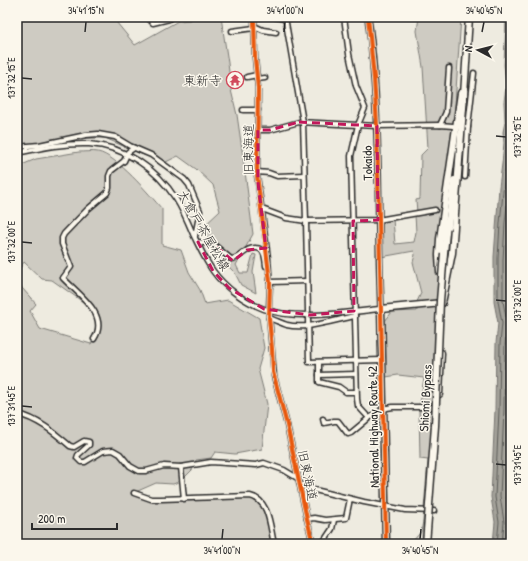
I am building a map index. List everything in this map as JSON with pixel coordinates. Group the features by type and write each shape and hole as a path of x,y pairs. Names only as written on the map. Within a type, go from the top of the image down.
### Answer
{"highway":[{"path":"427,544 432,511 437,434 442,303 439,255 440,239 460,93 465,17"},
{"path":"442,303 452,253 469,17"},
{"name":"Shiomi Bypass","path":"427,544 435,426 440,301 457,139 460,93"},
{"name":"Shiomi Bypass","path":"444,253 462,120"},
{"path":"381,309 442,303"},
{"name":"National Highway Route 42","path":"381,309 386,544"}],"main road":[{"name":"Tokaido","path":"368,17 377,126 381,309"}],"street":[{"path":"147,17 153,23 169,19 171,17"},
{"name":"旧東海道","path":"254,17 258,110 257,172 270,282 269,307"},
{"path":"276,17 295,17"},
{"path":"344,17 349,54 356,86 365,108 358,125 351,156 356,392 358,406 369,418"},
{"path":"285,18 303,122 308,311"},
{"path":"232,31 254,27 276,32"},
{"path":"440,125 446,112 449,68"},
{"path":"466,177 467,127 474,73"},
{"path":"247,77 266,78"},
{"path":"243,110 258,110"},
{"path":"258,130 270,130 293,123 303,122 377,126 453,126"},
{"path":"17,147 98,134 115,137 134,148 151,155 184,179 189,185 200,211 194,236"},
{"name":"大倉戸茶屋松線","path":"17,153 54,146 90,144 108,148 137,160 153,171 166,185 179,204 213,271 229,288 246,300 264,309 310,315 381,309"},
{"path":"94,339 98,332 99,324 97,316 86,301 63,278 71,267 62,244 62,238 68,228 107,193 111,171 124,161 130,150 134,148"},
{"path":"257,172 269,173 277,176 304,175"},
{"path":"262,209 286,218 306,221 378,220 435,210"},
{"path":"198,242 213,244 231,259 234,259 247,250 258,248 261,249 264,253 266,268 268,268"},
{"path":"270,282 307,281"},
{"name":"旧東海道","path":"308,326 287,325 269,316 274,376 287,425 313,544"},
{"path":"308,326 355,316"},
{"path":"308,319 309,362 382,360"},
{"path":"319,362 318,382 339,387 346,392 356,392"},
{"path":"319,375 356,374"},
{"path":"323,419 324,423 334,421 338,422 348,434 369,418 387,408 432,407"},
{"path":"17,414 24,415 42,425 70,446 74,447 84,442 89,442 89,445 78,455 77,458 81,462 85,462 103,451 113,450 120,454 130,466 140,471 146,471 164,466 181,467 211,462 256,465 264,463 284,470 299,479"},
{"path":"181,467 184,499"},
{"path":"300,484 315,490 350,499 405,510 432,511"},
{"path":"134,493 151,499 256,497 265,507 274,544"},
{"path":"307,519 314,518 334,520 346,518 350,499"},
{"path":"322,544 332,529 334,520"}],"highlighted area":[{"path":"299,122 377,126 378,220 353,221 354,311 310,315 264,309 229,288 213,271 198,242 213,244 233,261 247,250 266,248 258,183 258,130 270,130"}],"shaded area":[{"path":"28,17 117,17 117,23 135,45 178,21 191,20 193,17 221,17 231,90 237,115 253,234 236,265 240,273 248,273 253,254 256,255 253,272 256,293 241,285 235,273 212,250 203,227 220,211 213,185 196,169 178,156 166,162 141,154 105,138 52,139 17,149 17,19 28,19"},
{"path":"419,17 461,17 434,411 423,544 410,544 421,532 423,521 428,460 420,459 419,410 424,378 398,375 386,377 384,339 385,321 392,312 417,311 416,304 421,293 413,262 415,255 414,251 381,257 380,221 393,219 395,244 414,242 416,232 415,215 417,212 416,200 420,199 421,155 428,148 423,67 417,31"},
{"path":"79,152 98,152 106,155 114,160 141,185 162,209 162,245 181,250 189,272 200,290 205,304 228,300 259,318 264,348 258,369 267,404 262,449 235,454 215,452 211,458 196,460 192,470 181,481 173,484 156,483 131,494 151,499 252,497 262,502 274,544 17,544 17,279 22,288 36,304 30,311 40,329 91,344 98,332 93,309 52,280 42,279 24,262 17,273 17,167 36,159"}],"water":[{"path":"506,17 511,17 511,544 493,544 495,522 491,497 498,323 494,302 494,257 504,143 504,102 506,86 504,65"}],"cycle path":[{"path":"254,17 255,58 258,88 257,175 270,282 269,318 273,372 287,425 313,544"},
{"path":"368,17 377,126 386,544"}],"place":[{"name":"東新寺","path":"235,80"}]}
